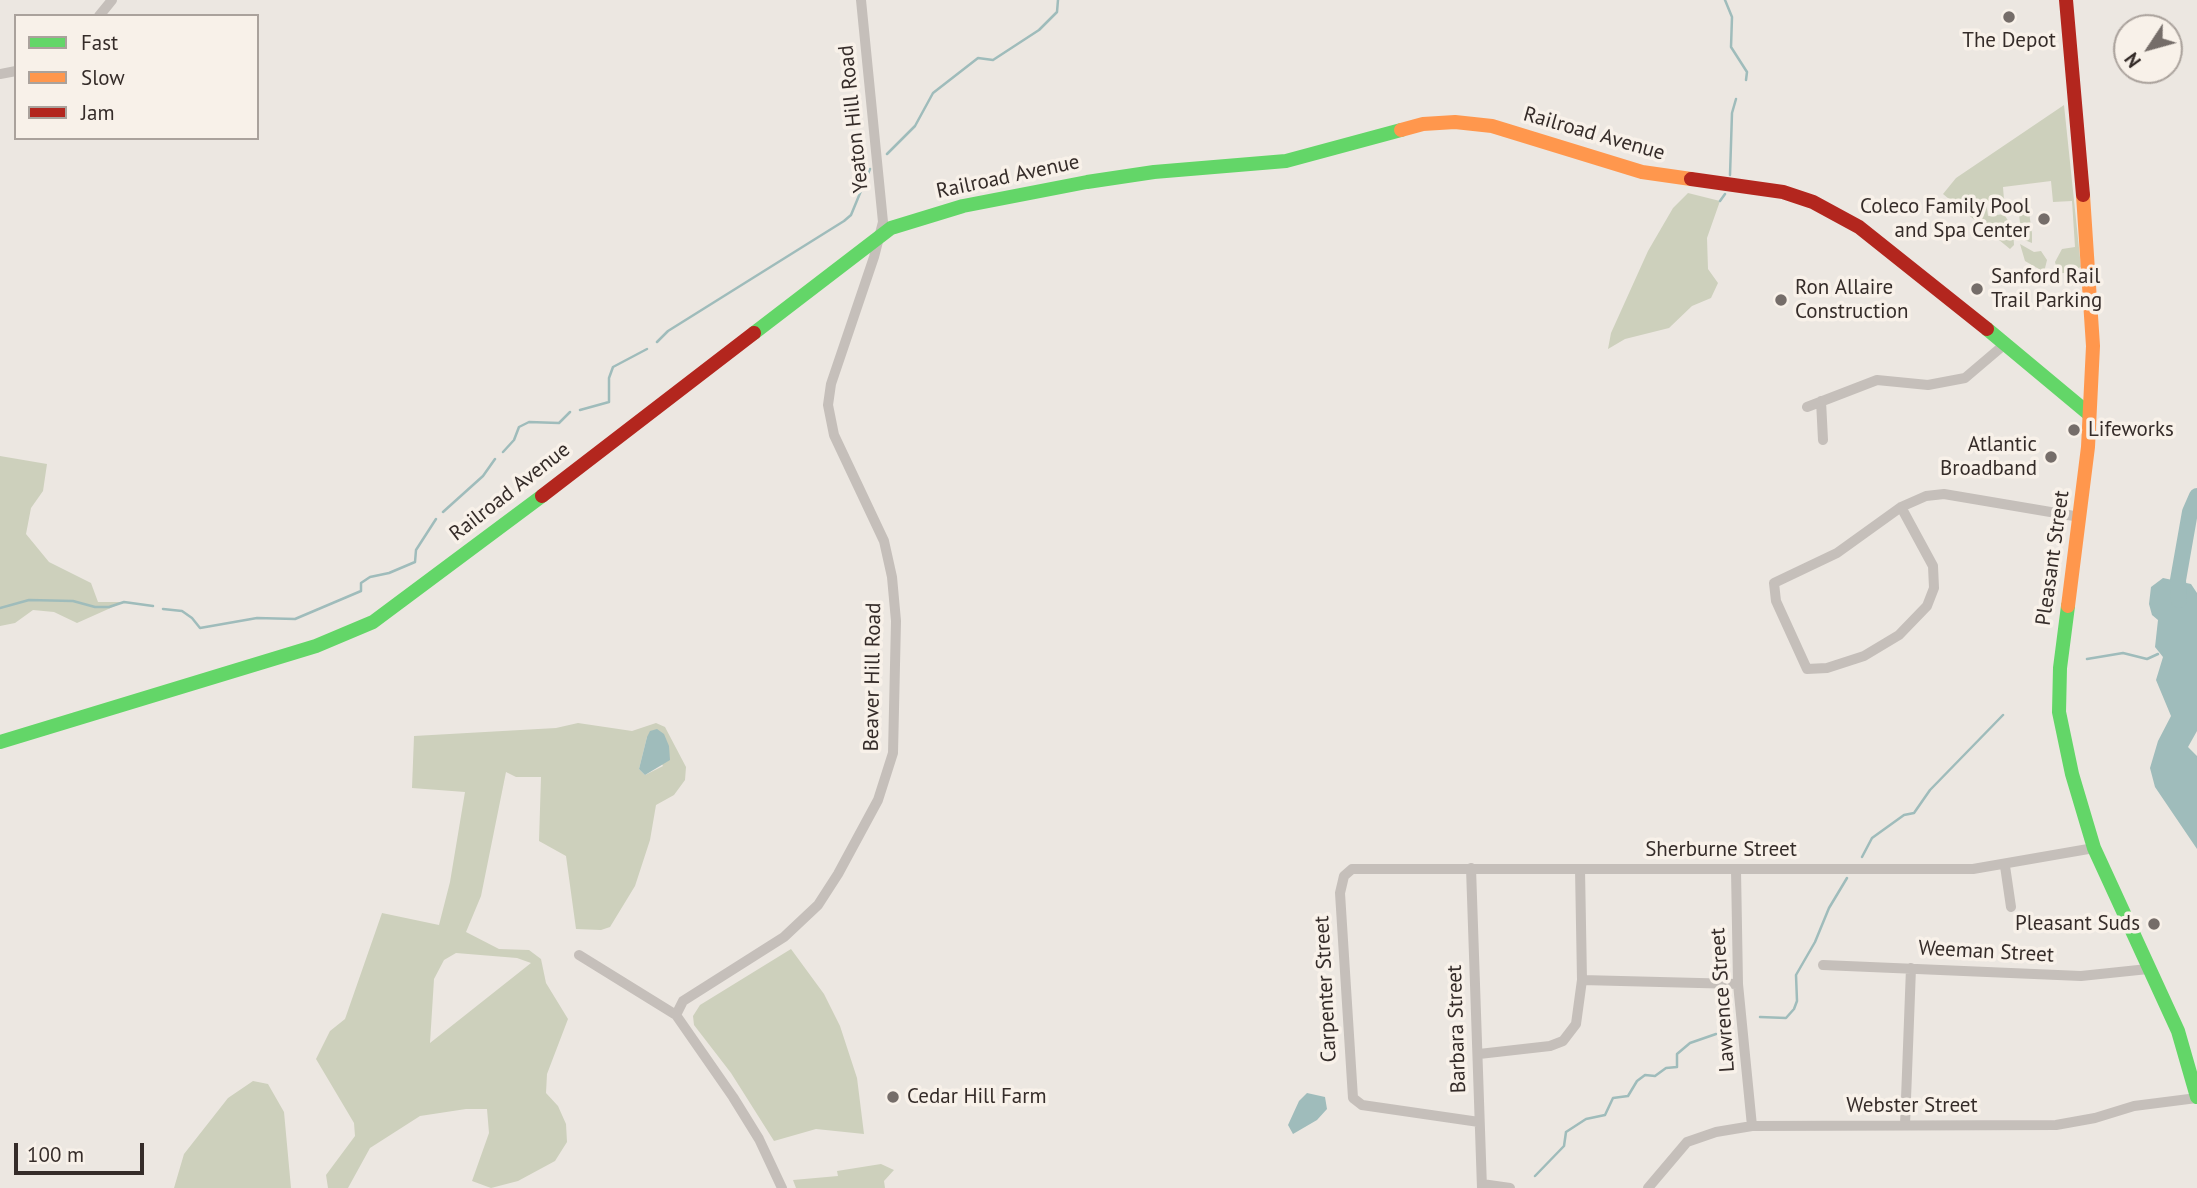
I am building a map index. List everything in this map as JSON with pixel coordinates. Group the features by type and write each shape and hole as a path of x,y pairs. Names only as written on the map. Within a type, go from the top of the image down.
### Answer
{"street":[{"path":"101,14 112,0"},
{"name":"Yeaton Hill Road","path":"861,0 883,209 881,234"},
{"name":"Pleasant Street","path":"2066,0 2091,282 2093,346 2080,517 2058,695 2072,774 2094,848 2178,1031 2197,1097"},
{"name":"Railroad Avenue","path":"0,742 316,646 373,621 428,584 881,234 903,223 962,206 1075,184 1146,173 1286,161 1409,127 1469,123 1511,132 1642,172 1783,192 1813,202 1881,243 2089,414"},
{"name":"Beaver Hill Road","path":"676,1015 679,1005 697,990 773,944 809,915 838,874 878,800 890,771 896,706 896,621 892,577 881,532 834,435 828,405 831,384 881,234"},
{"path":"1807,407 1877,380 1928,385 1965,378 2005,344"},
{"path":"1821,401 1823,440"},
{"path":"1901,507 1933,566 1934,588 1927,606 1915,621 1882,647 1845,664 1810,670 1801,659 1776,601 1773,585 1778,578 1802,571 1837,553 1901,507 1926,496 1944,494 2080,517"},
{"name":"Sherburne Street","path":"1347,873 1356,868 1973,869 2005,866 2094,848"},
{"path":"2005,866 2011,907"},
{"name":"Barbara Street","path":"1471,869 1482,1186"},
{"path":"1479,1054 1540,1048 1563,1041 1576,1024 1582,979 1580,869"},
{"name":"Lawrence Street","path":"1735,870 1738,984 1752,1126"},
{"name":"Carpenter Street","path":"1347,873 1340,893 1351,1092 1357,1102 1479,1122"},
{"path":"579,955 676,1015 738,1105 782,1188"},
{"name":"Weeman Street","path":"1823,965 2081,976 2148,968"},
{"path":"1905,1125 1911,968"},
{"path":"1582,979 1738,984"},
{"name":"Webster Street","path":"1648,1188 1687,1142 1716,1132 1752,1126 2056,1125 2144,1104 2197,1097"},
{"path":"1482,1186 1510,1188"}],"green space":[{"path":"2064,105 2081,267 2067,273 2058,273 2055,262 2062,249 2075,247 2072,201 2053,202 2051,181 2003,187 2004,200 1986,201 1988,216 2004,214 2013,229 2014,245 2010,249 1943,194 1956,178"},
{"path":"1688,193 1720,201 1707,238 1708,269 1718,283 1711,298 1692,306 1669,328 1625,339 1608,349 1611,333 1648,251 1673,208"},
{"path":"2028,205 2032,243 2022,239 2018,206"},
{"path":"2020,244 2034,252 2041,251 2047,260 2044,272 2025,261"},
{"path":"0,456 47,464 43,491 31,508 26,534 49,562 91,583 98,602 124,602 77,623 54,612 33,610 15,623 0,626"},
{"path":"578,723 632,731 656,723 665,727 686,767 685,780 674,795 656,805 650,840 635,886 610,927 601,930 576,929 566,856 539,841 541,777 516,777 506,772 481,896 466,932 499,949 529,950 541,959 546,983 568,1019 547,1074 546,1093 558,1106 566,1124 567,1142 555,1161 518,1181 491,1188 472,1181 489,1133 487,1109 466,1109 420,1116 370,1148 348,1188 328,1188 326,1175 355,1136 354,1123 316,1059 330,1031 345,1019 382,913 439,925 450,882 465,792 412,788 414,736 556,728","holes":["647,737 663,766 645,775 639,769","456,953 517,958 531,963 430,1043 434,979 444,960"]},
{"path":"791,949 824,994 840,1026 857,1078 864,1134 816,1129 774,1141 731,1073 694,1025 693,1016 700,1005"},
{"path":"253,1081 268,1084 284,1112 291,1188 174,1188 184,1154 228,1098"},
{"path":"881,1164 894,1170 884,1181 885,1188 796,1188 793,1180 838,1176 837,1171"}],"water":[{"path":"2163,578 2191,584 2197,593 2197,731 2188,747 2197,756 2197,849 2155,787 2150,768 2158,741 2171,716 2156,680 2163,657 2155,647 2158,620 2152,615 2149,604 2151,587"},
{"path":"657,729 664,734 669,746 670,760 645,775 639,769 647,737 650,731"},
{"path":"1307,1093 1325,1097 1327,1109 1317,1120 1293,1134 1288,1125 1299,1101"}],"waterway":[{"path":"887,154 915,126 933,93 978,58 993,60 1039,30 1057,12 1058,0"},
{"path":"1725,0 1732,17 1731,47 1747,72 1746,80"},
{"path":"1730,175 1732,113 1736,99"},
{"path":"657,342 668,331 844,221 851,215 870,169"},
{"path":"1720,201 1725,194"},
{"path":"580,410 609,402 609,378 613,367 647,349"},
{"path":"503,452 514,440 519,427 529,422 559,423 570,412"},
{"path":"443,512 483,476 495,459"},
{"path":"2179,600 2178,580 2190,512 2197,496"},
{"path":"163,609 182,611 200,628 257,618 295,619 361,591 361,583 370,577 389,573 415,562 416,550 436,519"},
{"path":"0,608 29,600 73,601 95,607 109,607 124,602 153,606"},
{"path":"2087,659 2123,653 2147,659 2158,654"},
{"path":"1862,857 1872,838 1904,815 1914,813 1930,790 2003,715"},
{"path":"1760,1017 1786,1018 1794,1009 1797,1001 1796,975 1847,878"},
{"path":"1535,1176 1564,1146 1566,1132 1586,1119 1605,1115 1613,1098 1628,1096 1637,1081 1645,1075 1655,1076 1666,1068 1677,1067 1677,1054 1690,1043 1716,1034"}],"traffic: fast":[{"path":"754,333 891,228 963,206 1087,182 1154,172 1286,161 1401,130"},
{"path":"1987,329 2089,414"},
{"path":"0,742 316,646 373,622 542,496"},
{"path":"2068,606 2060,668 2059,712 2072,774 2094,848 2178,1031 2197,1097"}],"traffic: slow":[{"path":"1401,130 1423,124 1455,122 1492,126 1642,172 1691,179"},
{"path":"2068,606 2088,447 2093,346 2083,195"}],"traffic: jam":[{"path":"2066,0 2083,195"},
{"path":"1691,179 1783,192 1813,202 1859,227 1987,329"},
{"path":"542,496 754,333"}],"place":[{"name":"The Depot","path":"2009,17"},
{"name":"Coleco Family Pool and Spa Center","path":"2044,219"},
{"name":"Sanford Rail Trail Parking","path":"1977,289"},
{"name":"Ron Allaire Construction","path":"1781,300"},
{"name":"Lifeworks","path":"2074,430"},
{"name":"Atlantic Broadband","path":"2051,457"},
{"name":"Pleasant Suds","path":"2154,924"},
{"name":"Cedar Hill Farm","path":"893,1097"}]}
